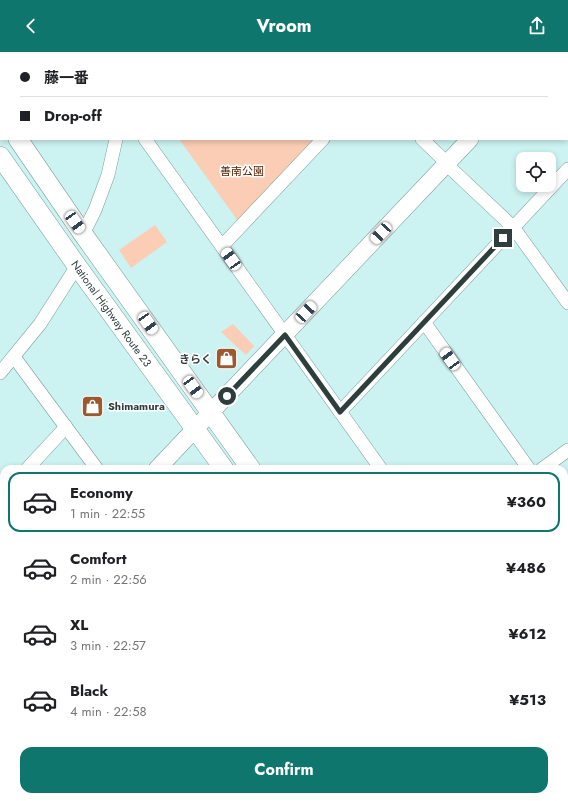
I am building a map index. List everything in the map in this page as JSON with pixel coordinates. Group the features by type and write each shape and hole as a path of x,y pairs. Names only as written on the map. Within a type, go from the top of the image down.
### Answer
{"highway":[{"path":"19,140 248,465"},
{"name":"National Highway Route 23","path":"0,156 77,266 221,465"}],"main road":[{"path":"161,465 212,413 469,140"}],"street":[{"path":"84,234 108,175 116,140"},
{"path":"146,140 377,465"},
{"path":"222,246 322,140"},
{"path":"423,140 446,164 513,227 568,303"},
{"path":"340,412 568,170"},
{"path":"0,373 40,324 77,266"},
{"path":"424,322 526,465"},
{"path":"14,357 94,465"},
{"path":"30,465 66,427"},
{"path":"547,465 568,450"}],"green space":[{"name":"善南公園","path":"180,140 313,140 238,221"},
{"path":"155,225 167,242 131,268 119,250"},
{"path":"233,324 254,346 246,355 221,332"}],"place":[{"name":"きらく","path":"227,359"},
{"name":"Shimamura","path":"93,406"}],"route":[{"path":"227,396 285,335 340,412 503,238"}]}
